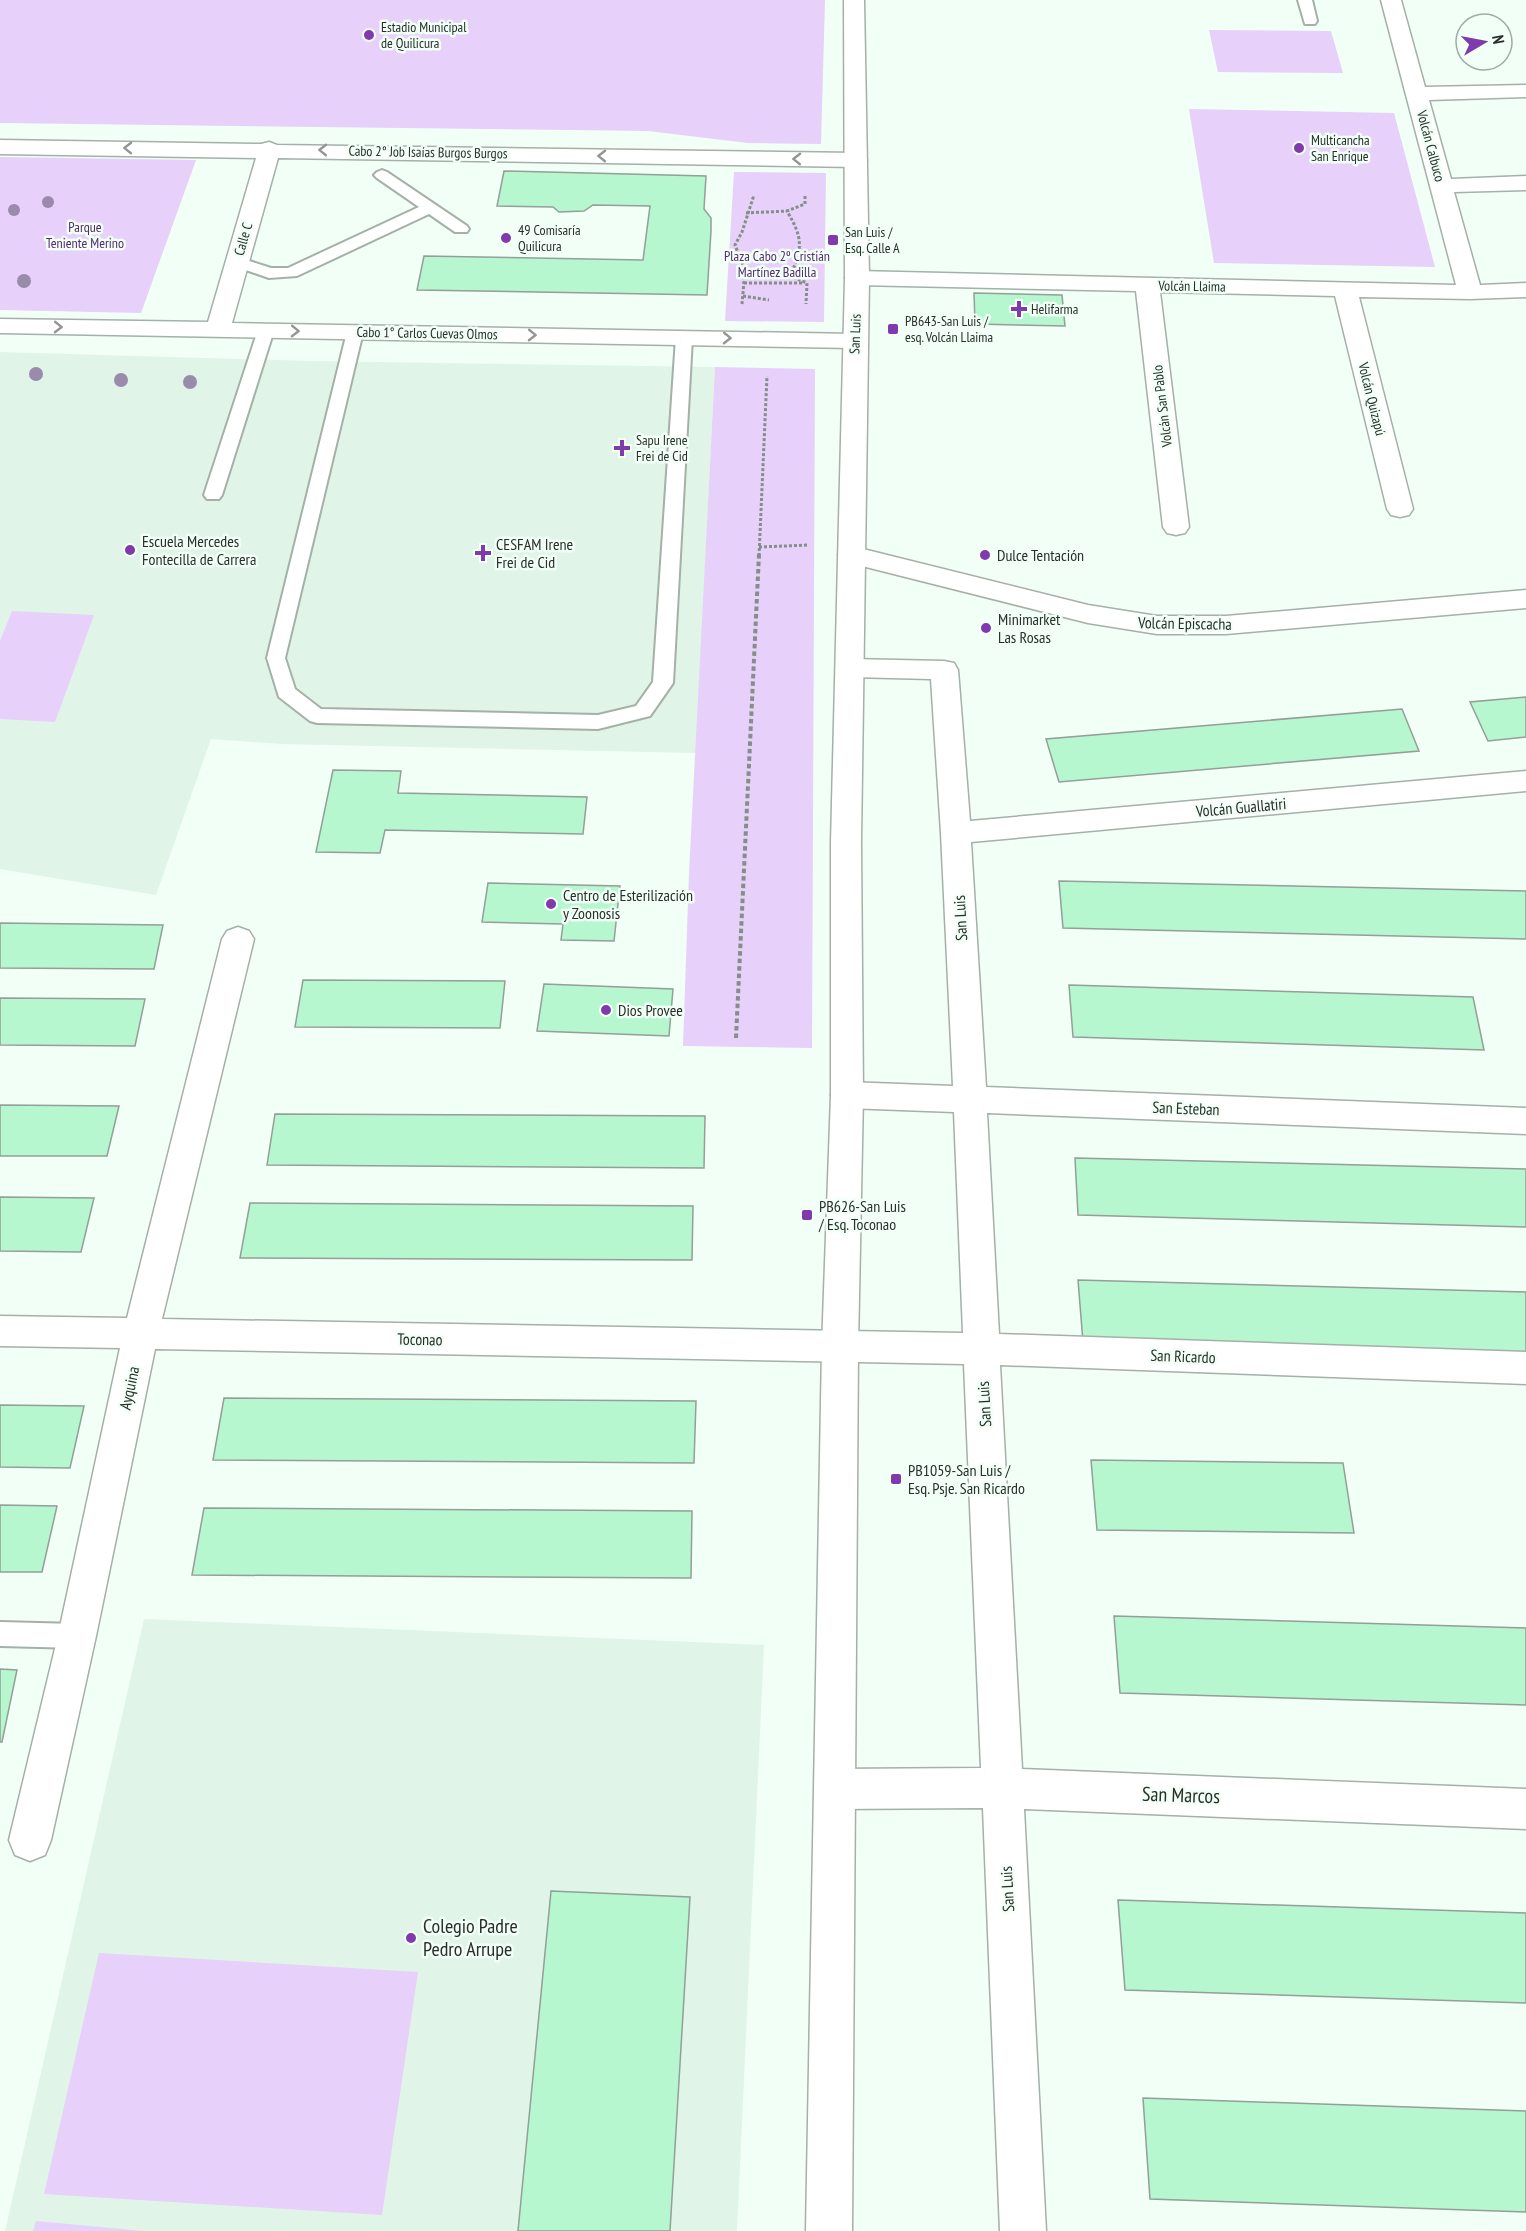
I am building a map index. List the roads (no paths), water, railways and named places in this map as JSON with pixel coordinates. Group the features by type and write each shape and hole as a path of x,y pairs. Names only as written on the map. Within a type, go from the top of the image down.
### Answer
{"street":[{"name":"San Luis","path":"829,2231 840,1347 847,1095 846,843 857,278 854,0"},
{"name":"Volcán Calbuco","path":"1391,0 1470,292"},
{"path":"1417,94 1526,91"},
{"name":"Cabo 2° Job Isaías Burgos Burgos","path":"0,147 269,149 855,160"},
{"name":"Calle C","path":"218,329 269,149"},
{"path":"1442,186 1526,183"},
{"name":"Volcán Llaima","path":"857,278 1470,292 1526,290"},
{"name":"Volcán San Pablo","path":"1147,285 1176,526"},
{"name":"Volcán Quizapú","path":"1345,289 1400,509"},
{"name":"Cabo 1° Carlos Cuevas Olmos","path":"0,326 854,341"},
{"name":"Volcán Episcacha","path":"851,555 1088,614 1156,625 1226,625 1526,598"},
{"name":"San Luis","path":"851,668 944,670 956,833 970,1100 1023,2231"},
{"name":"Volcán Guallatiri","path":"956,833 1526,781"},
{"name":"Ayquina","path":"30,1840 77,1636 141,1332 238,939"},
{"name":"San Esteban","path":"847,1095 1526,1121"},
{"name":"Toconao","path":"0,1331 840,1347"},
{"name":"San Ricardo","path":"840,1347 981,1349 1526,1368"},
{"name":"San Marcos","path":"835,1789 1003,1788 1526,1809"}],"lane":[{"path":"1305,0 1310,21"},
{"path":"382,175 460,229"},
{"path":"237,262 269,273 291,273 429,208"},
{"path":"213,495 266,330"},
{"path":"355,332 276,658 286,692 317,716 598,723 643,711 663,683 684,338"},
{"path":"0,1634 77,1636"}],"place":[{"name":"Estadio Municipal de Quilicura","path":"369,35"},
{"name":"Multicancha San Enrique","path":"1299,148"},
{"name":"49 Comisaría Quilicura","path":"506,238"},
{"name":"San Luis / Esq. Calle A","path":"833,240"},
{"name":"Helifarma","path":"1019,309"},
{"name":"PB643-San Luis / esq. Volcán Llaima","path":"893,329"},
{"name":"Sapu Irene Frei de Cid","path":"622,448"},
{"name":"Escuela Mercedes Fontecilla de Carrera","path":"130,550"},
{"name":"CESFAM Irene Frei de Cid","path":"483,553"},
{"name":"Dulce Tentación","path":"985,555"},
{"name":"Minimarket Las Rosas","path":"986,628"},
{"name":"Centro de Esterilización y Zoonosis","path":"551,904"},
{"name":"Dios Provee","path":"606,1010"},
{"name":"PB626-San Luis / Esq. Toconao","path":"807,1215"},
{"name":"PB1059-San Luis / Esq. Psje. San Ricardo","path":"896,1479"},
{"name":"Colegio Padre Pedro Arrupe","path":"411,1938"}],"park label":[{"name":"Parque Teniente Merino","path":"85,236"},
{"name":"Plaza Cabo 2º Cristián Martínez Badilla","path":"777,264"}]}
